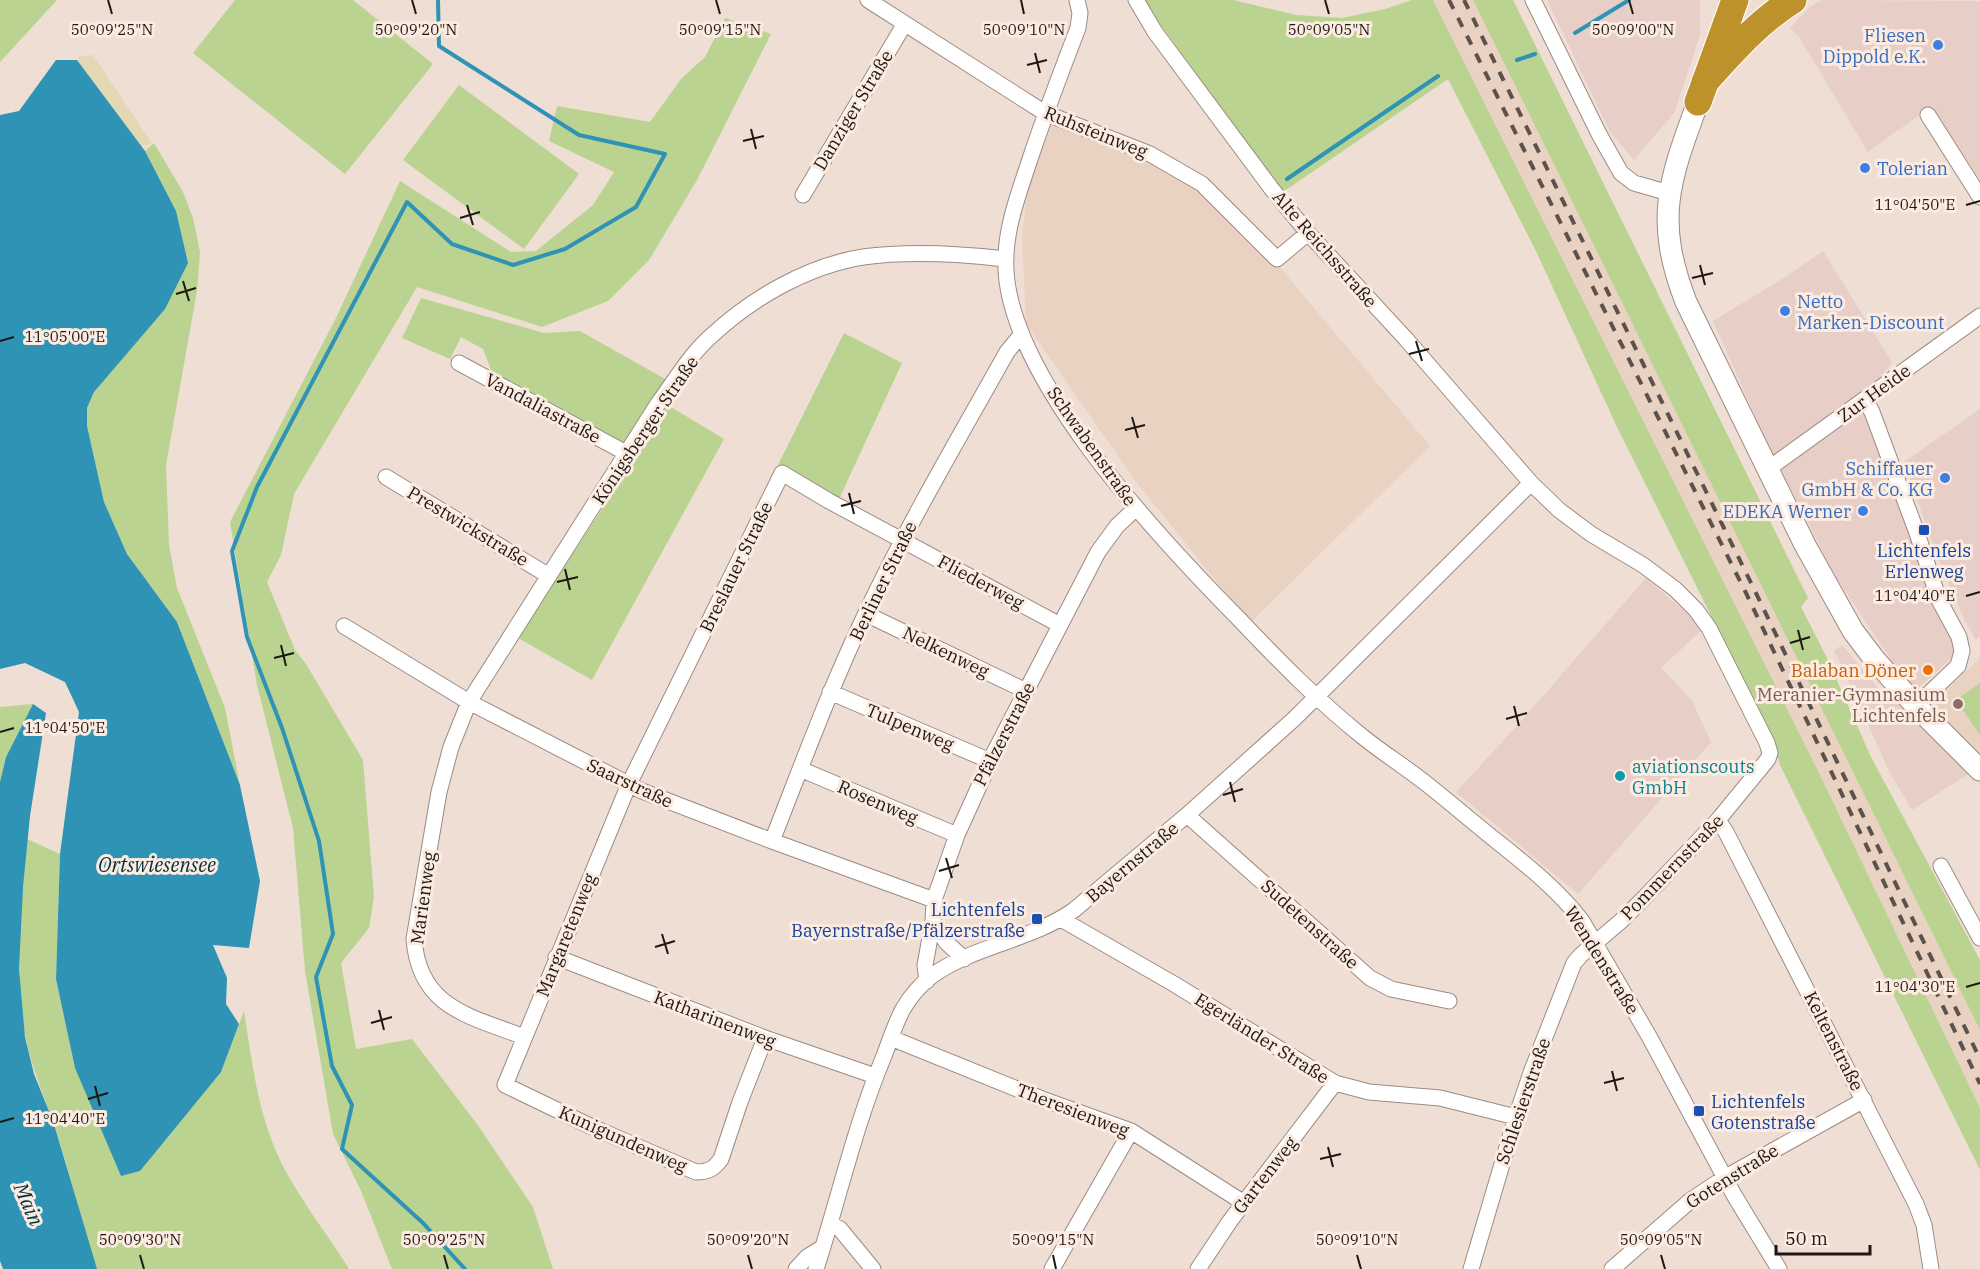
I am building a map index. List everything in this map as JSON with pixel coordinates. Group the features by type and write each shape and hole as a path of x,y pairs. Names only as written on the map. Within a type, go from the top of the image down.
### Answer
{"highway":[{"path":"1716,53 1719,0"},
{"path":"1702,92 1736,0"},
{"path":"1702,92 1740,43 1772,13 1793,0"}],"street":[{"name":"Ruhsteinweg","path":"868,0 1045,113 1150,154 1202,184 1277,259 1308,233"},
{"name":"Schwabenstraße","path":"1077,0 1080,13 1078,28 1045,113 1008,231 1005,259 1009,298 1021,335 1069,418 1136,508 1211,591 1317,697"},
{"name":"Alte Reichsstraße","path":"1136,0 1162,41 1271,188 1308,233 1406,339 1531,483 1559,510 1591,534 1659,577 1696,610 1709,628 1767,743 1770,753 1768,759"},
{"path":"1533,0 1599,134 1621,173 1634,183 1669,193"},
{"name":"Danziger Straße","path":"803,195 904,25"},
{"path":"1702,92 1674,170 1669,193 1667,229 1674,268 1686,302 1735,406 1838,607 1875,660 1939,731 1980,770"},
{"path":"1928,115 1980,197"},
{"name":"Königsberger Straße","path":"469,702 657,405 687,363 710,337 758,300 785,284 825,267 862,257 917,253 1005,259"},
{"name":"Zur Heide","path":"1768,469 1980,317"},
{"name":"Berliner Straße","path":"772,842 830,692 902,540 1007,352 1021,335"},
{"name":"Vandaliastraße","path":"459,363 628,454"},
{"path":"1865,399 1872,412 1917,533 1939,600 1959,637 1962,651 1958,666 1916,706"},
{"name":"Breslauer Straße","path":"629,784 782,473 902,540"},
{"name":"Prestwickstraße","path":"386,477 549,576"},
{"name":"Bayernstraße","path":"816,1269 875,1076 903,1009 917,990 943,969 1061,919 1187,815 1317,697 1531,483"},
{"name":"Pfälzerstraße","path":"927,981 925,965 933,921 934,900 957,835 990,761 1098,552 1117,526 1136,508"},
{"name":"Fliederweg","path":"902,540 1060,625"},
{"name":"Nelkenweg","path":"866,614 1026,691"},
{"name":"Saarstraße","path":"344,626 469,702 653,796 772,842 934,900"},
{"name":"Tulpenweg","path":"830,692 990,761"},
{"name":"Wendenstraße","path":"1317,697 1362,736 1429,786 1571,906 1650,1038 1724,1178 1779,1269"},
{"name":"Marienweg","path":"469,702 451,747 439,792 414,939 415,958 423,979 440,1000 461,1012 524,1037"},
{"name":"Pommernstraße","path":"1594,943 1621,921 1718,820 1768,759"},
{"name":"Rosenweg","path":"800,769 957,835"},
{"name":"Margaretenweg","path":"505,1085 629,784"},
{"name":"Sudetenstraße","path":"1187,815 1370,978 1391,989 1449,1001"},
{"name":"Keltenstraße","path":"1718,820 1748,874 1916,1204 1924,1225 1931,1269"},
{"path":"1941,866 1980,938"},
{"name":"Egerländer Straße","path":"1061,919 1174,984 1335,1083 1369,1092 1440,1098 1516,1117"},
{"path":"933,921 946,942 964,959"},
{"name":"Schlesierstraße","path":"1471,1269 1516,1117 1571,971 1581,955 1594,943"},
{"name":"Katharinenweg","path":"556,957 765,1038 875,1076"},
{"name":"Kunigundenweg","path":"505,1085 590,1126 696,1172 705,1172 716,1166 721,1159 765,1038"},
{"name":"Theresienweg","path":"891,1038 1042,1099 1131,1131 1244,1203"},
{"name":"Gartenweg","path":"1198,1269 1244,1203 1335,1083"},
{"name":"Gotenstraße","path":"1612,1269 1691,1200 1724,1178 1864,1100"},
{"path":"1052,1269 1131,1131"},
{"path":"830,1223 840,1229 873,1269"},
{"path":"796,1269 807,1257 824,1247"}],"shaded area":[{"path":"1433,0 1473,0 1980,1030 1980,1108 1821,777"},
{"path":"1547,0 1700,0 1700,35 1674,113 1634,160 1610,132"},
{"path":"1822,0 1980,1 1980,180 1933,108 1915,118 1868,152 1799,37 1790,28 1811,6"},
{"path":"1051,124 1153,161 1190,182 1267,252 1430,446 1250,623 1137,483 1026,324 1022,236 1027,191"},
{"path":"1823,251 1892,362 1877,381 1857,395 1955,644 1953,657 1915,691 1903,677 1835,576 1766,440 1713,321"},
{"path":"1980,409 1980,636 1976,640 1964,619 1935,551 1904,462"},
{"path":"1646,578 1704,628 1661,668 1691,699 1711,742 1578,894 1456,792"},
{"path":"1842,645 1884,695 1896,699 1970,773 1912,810 1890,773 1834,650"},
{"name":"Meranier-Gymnasium Lichtenfels","path":"1980,658 1980,754 1938,712 1935,701"}],"green space":[{"path":"0,0 57,0 0,62"},
{"path":"235,0 353,0 433,64 345,174 193,53"},
{"path":"1145,0 1233,0 1296,15 1342,18 1385,9 1412,0 1433,0 1821,777 1980,1108 1980,1170 1780,765 1773,740 1617,427 1536,251 1448,79 1283,192 1147,6"},
{"path":"1473,0 1513,0 1808,598 1801,607 1826,656 1871,757 1980,960 1980,1030"},
{"path":"725,18 771,34 697,180 649,260 608,301 542,327 417,287 294,494 281,555 267,582 295,650 306,664 363,760 374,897 369,928 341,963 356,1049 412,1039 477,1124 533,1207 553,1269 392,1269 361,1191 333,1134 305,971 293,828 257,685 230,522 335,320 400,181 511,252 536,251 593,205 614,172 549,141 557,106 650,122 681,79 705,57"},
{"path":"459,85 579,174 524,249 403,160"},
{"path":"154,143 183,192 193,218 200,252 197,291 166,465 169,545 177,588 225,708 240,785 177,622 127,554 104,502 87,426 87,408 176,211 145,151"},
{"path":"421,298 544,333 580,331 667,380 623,445 493,375 483,349 461,337 450,359 402,338"},
{"path":"844,333 902,363 839,499 778,465"},
{"path":"666,404 724,439 592,680 518,638 638,454"},
{"path":"1980,683 1980,735 1956,700"},
{"path":"33,704 6,757 0,782 0,707"},
{"path":"27,839 60,854 56,979 75,1068 221,1072 244,1011 264,1117 279,1158 296,1189 349,1269 97,1269 59,1139 26,1039 19,964"}],"sand":[{"path":"93,55 152,144 141,146 79,63 78,57"}],"water":[{"name":"Ortswiesensee","path":"56,60 77,60 145,151 176,211 188,263 165,309 94,392 87,408 87,426 104,502 127,554 177,622 240,785 260,881 249,948 213,945 227,978 226,1004 239,1024 221,1072 140,1171 121,1176 75,1068 56,979 60,854 79,712 65,682 25,663 0,669 0,115 19,111"},
{"name":"Main","path":"33,704 46,713 30,816 23,887 19,969 25,1037 34,1074 53,1121 97,1269 3,1269 0,1261 0,782 6,757"}],"waterway":[{"path":"438,0 439,46 579,135 665,154 636,207 565,249 513,265 452,244 407,202 257,487 232,551 247,637 282,728 319,841 333,934 316,977 332,1066 352,1105 342,1149 423,1223 465,1269"},
{"path":"1575,33 1629,0"},
{"path":"1517,60 1535,54"},
{"path":"1287,179 1438,76"}],"railway":[{"path":"1449,0 1746,593 1980,1084"},
{"path":"1464,0 1754,589 1980,1059"}],"place":[{"name":"Fliesen Dippold e.K.","path":"1938,45"},
{"name":"Tolerian","path":"1865,168"},
{"name":"Netto Marken-Discount","path":"1785,311"},
{"name":"Schiffauer GmbH & Co. KG","path":"1945,478"},
{"name":"EDEKA Werner","path":"1863,511"},
{"name":"Lichtenfels Erlenweg","path":"1924,530"},
{"name":"Balaban Döner","path":"1928,670"},
{"name":"Meranier-Gymnasium Lichtenfels","path":"1958,704"},
{"name":"aviationscouts GmbH","path":"1620,776"},
{"name":"Lichtenfels Bayernstraße/Pfälzerstraße","path":"1037,919"},
{"name":"Lichtenfels Gotenstraße","path":"1699,1111"}]}
